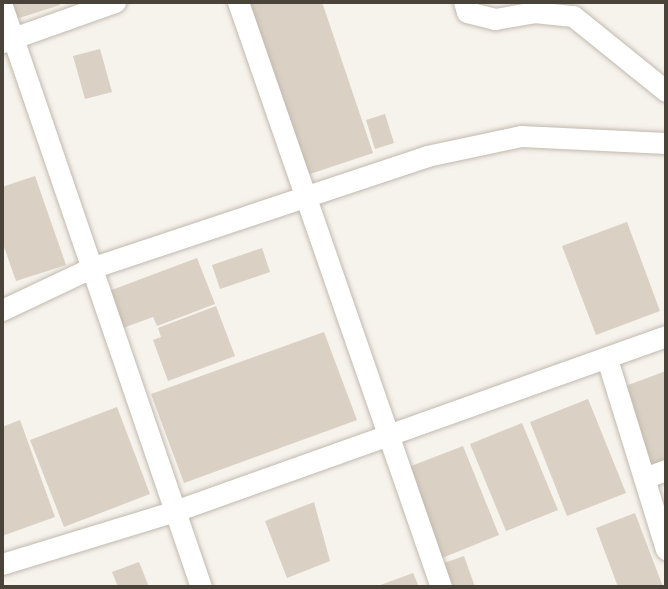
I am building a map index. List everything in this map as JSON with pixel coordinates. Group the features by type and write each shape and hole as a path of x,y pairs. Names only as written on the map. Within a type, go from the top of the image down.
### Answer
{"lane":[{"path":"7,40 115,2"},
{"path":"238,2 441,587"},
{"path":"464,2 467,12 495,19 534,12 573,16 666,91"},
{"path":"2,6 7,40 91,268 201,587"},
{"path":"2,310 91,268 303,194 500,138 666,143"},
{"path":"2,564 175,511 389,434 608,362 666,337"},
{"path":"608,362 666,549"},
{"path":"645,478 666,470"}],"building":[{"path":"7,2 59,2 60,5 13,20"},
{"path":"246,2 322,2 373,153 304,176"},
{"path":"100,49 112,92 85,99 73,56"},
{"path":"385,114 394,143 375,149 366,120"},
{"path":"35,176 66,265 16,281 2,241 2,187"},
{"path":"627,222 660,311 596,335 562,246"},
{"path":"262,248 270,272 220,289 212,265"},
{"path":"197,258 215,304 157,326 153,317 123,328 109,291"},
{"path":"216,306 235,356 168,381 153,340 161,337 158,328"},
{"path":"324,332 357,420 184,483 151,394"},
{"path":"666,371 666,465 651,471 620,388"},
{"path":"588,399 626,493 567,516 530,422"},
{"path":"117,407 150,494 64,527 30,440"},
{"path":"20,420 55,517 2,536 2,427"},
{"path":"522,423 558,510 506,531 470,444"},
{"path":"463,446 499,535 442,558 406,468"},
{"path":"314,502 330,561 287,578 265,521"},
{"path":"635,513 663,587 618,587 596,528"},
{"path":"464,556 475,587 453,587 444,563"},
{"path":"139,562 149,587 118,587 112,572"},
{"path":"413,573 419,587 375,587"}]}
